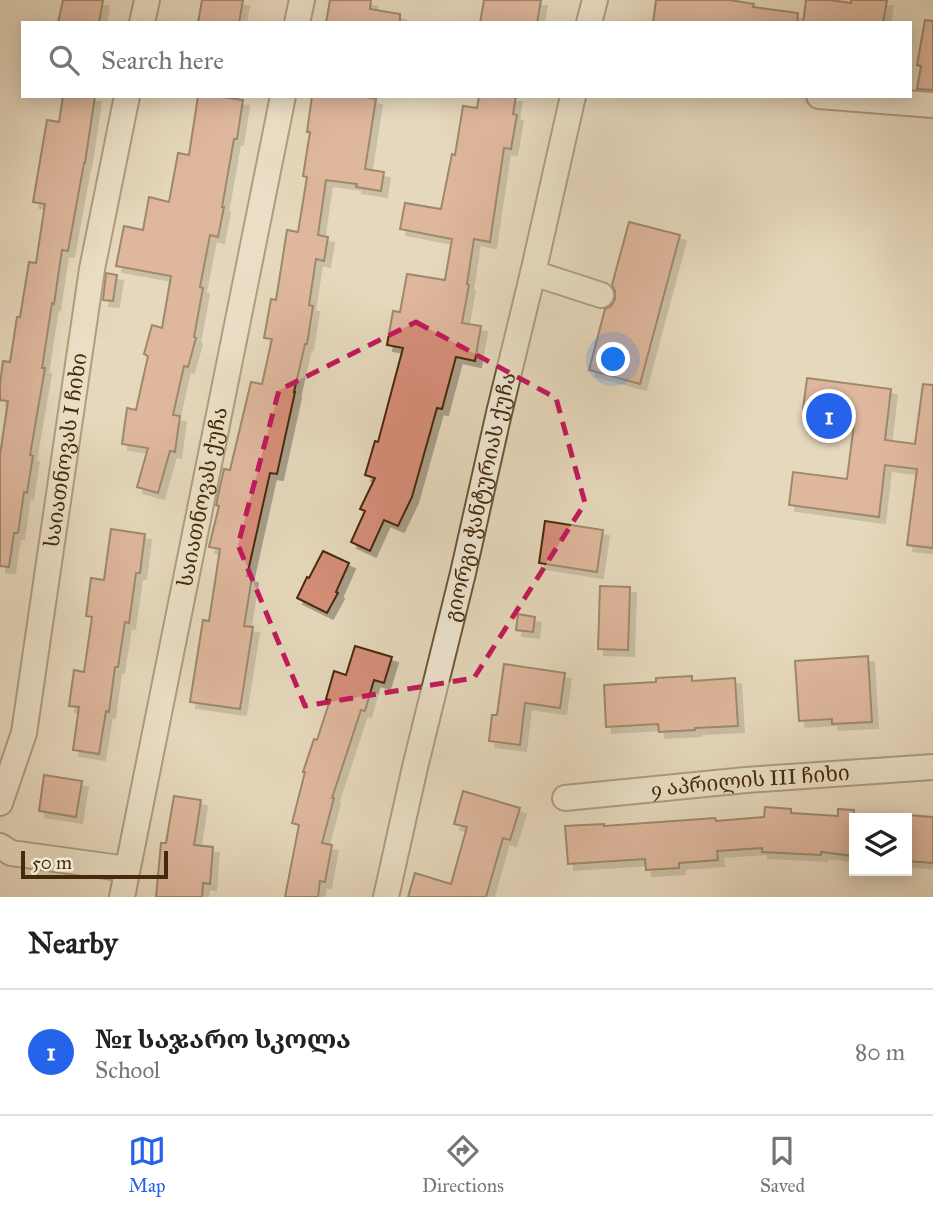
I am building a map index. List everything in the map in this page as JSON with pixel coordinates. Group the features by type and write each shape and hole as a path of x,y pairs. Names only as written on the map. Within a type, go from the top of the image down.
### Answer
{"street":[{"path":"142,21 147,0"},
{"path":"297,21 302,0"},
{"path":"590,21 595,0"},
{"name":"საიათნოვას I ჩიხი","path":"0,803 24,733 92,269 127,98"},
{"name":"საიათნოვას ქუჩა","path":"122,897 283,98"},
{"name":"გიორგი ჭანტურიას ქუჩა","path":"386,897 573,98"},
{"path":"844,98 933,105"},
{"path":"533,273 601,295"},
{"name":"9 აპრილის III ჩიხი","path":"565,798 746,780 933,767"},
{"path":"0,846 11,853 127,869"}],"highlighted area":[{"path":"416,322 556,398 585,503 474,678 305,706 238,545 279,390"}],"building":[{"path":"63,0 103,0 99,21 58,21"},
{"path":"202,0 243,0 239,21 198,21"},
{"path":"330,0 371,0 370,9 400,14 400,21 326,21"},
{"path":"484,0 541,0 537,21 480,21"},
{"path":"656,0 730,0 754,4 753,7 798,13 797,21 653,21"},
{"path":"806,0 851,3 851,0 887,0 883,21 803,21"},
{"path":"925,20 933,21 933,90 917,89 921,66 917,65"},
{"path":"63,98 95,98 68,251 62,250 54,304 52,303 27,493 24,492 18,533 14,533 9,567 0,566 0,455 8,401 0,400 3,361 10,362 29,262 36,263 45,204 33,202 47,120 59,122"},
{"path":"198,98 243,100 218,237 210,235 200,287 203,288 194,337 196,338 188,367 184,366 173,415 180,416 175,452 170,451 158,493 137,487 148,448 122,444 127,408 136,410 148,356 144,354 152,325 162,328 171,276 116,266 124,226 143,230 149,197 169,202 178,153 189,155"},
{"path":"312,98 376,99 365,169 384,172 381,191 356,187 357,184 326,180 318,235 328,237 324,261 316,259 309,305 313,306 307,344 277,474 270,473 247,576 252,577 244,626 253,627 240,709 190,702 203,620 209,621 220,549 209,547 219,506 216,505 224,469 230,470 251,382 262,384 272,339 264,338 271,299 276,300 287,230 298,232 307,177 303,176 310,132 307,132"},
{"path":"479,98 516,98 513,114 517,115 511,149 504,148 490,242 474,239 462,323 481,326 475,361 456,357 442,409 437,408 412,497 398,526 384,520 370,551 351,542 365,511 360,509 375,478 365,475 375,441 378,442 403,348 387,345 393,311 400,312 407,274 445,280 452,239 400,229 405,203 441,209 452,154 455,155 463,106 477,108"},
{"path":"629,222 680,235 640,384 589,370 605,309 611,306 615,299 612,285"},
{"path":"106,273 117,275 113,301 103,300"},
{"path":"807,378 891,389 885,440 915,444 923,384 933,385 933,548 907,545 917,469 885,465 879,517 789,505 793,472 847,479 855,416 803,409"},
{"path":"545,521 603,530 597,572 539,563"},
{"path":"111,529 145,534 140,573 136,573 129,623 125,622 99,754 73,750 79,707 69,706 74,670 84,672 92,617 86,616 91,578 104,580"},
{"path":"323,551 349,563 327,613 297,598"},
{"path":"600,586 630,587 628,650 598,649"},
{"path":"518,614 535,617 533,632 516,630"},
{"path":"355,646 392,657 384,683 374,680 365,711 361,710 332,798 322,843 332,845 325,882 320,881 318,897 285,897 299,825 292,823 303,772 330,700 326,699 334,671 346,675"},
{"path":"868,656 872,722 832,724 832,719 799,721 795,661"},
{"path":"504,664 565,673 560,708 525,703 520,745 489,741 492,715 497,715"},
{"path":"692,676 692,681 735,678 738,726 659,732 658,724 606,727 604,685 656,682 656,678"},
{"path":"44,775 82,781 76,817 39,811"},
{"path":"463,791 520,808 510,840 503,838 486,897 408,897 415,873 451,884 467,827 454,824"},
{"path":"174,796 201,800 194,845 213,847 210,884 203,883 202,897 156,897 161,843 166,843"},
{"path":"765,807 791,809 791,813 838,816 838,809 854,810 854,813 849,813 849,856 821,852 821,855 762,852 762,848 717,851 718,860 679,863 679,868 646,870 645,859 568,864 565,826 764,817"},
{"path":"912,815 933,817 933,863 912,861"}],"place":[{"name":"№1 საჯარო სკოლა","path":"829,416"}]}
